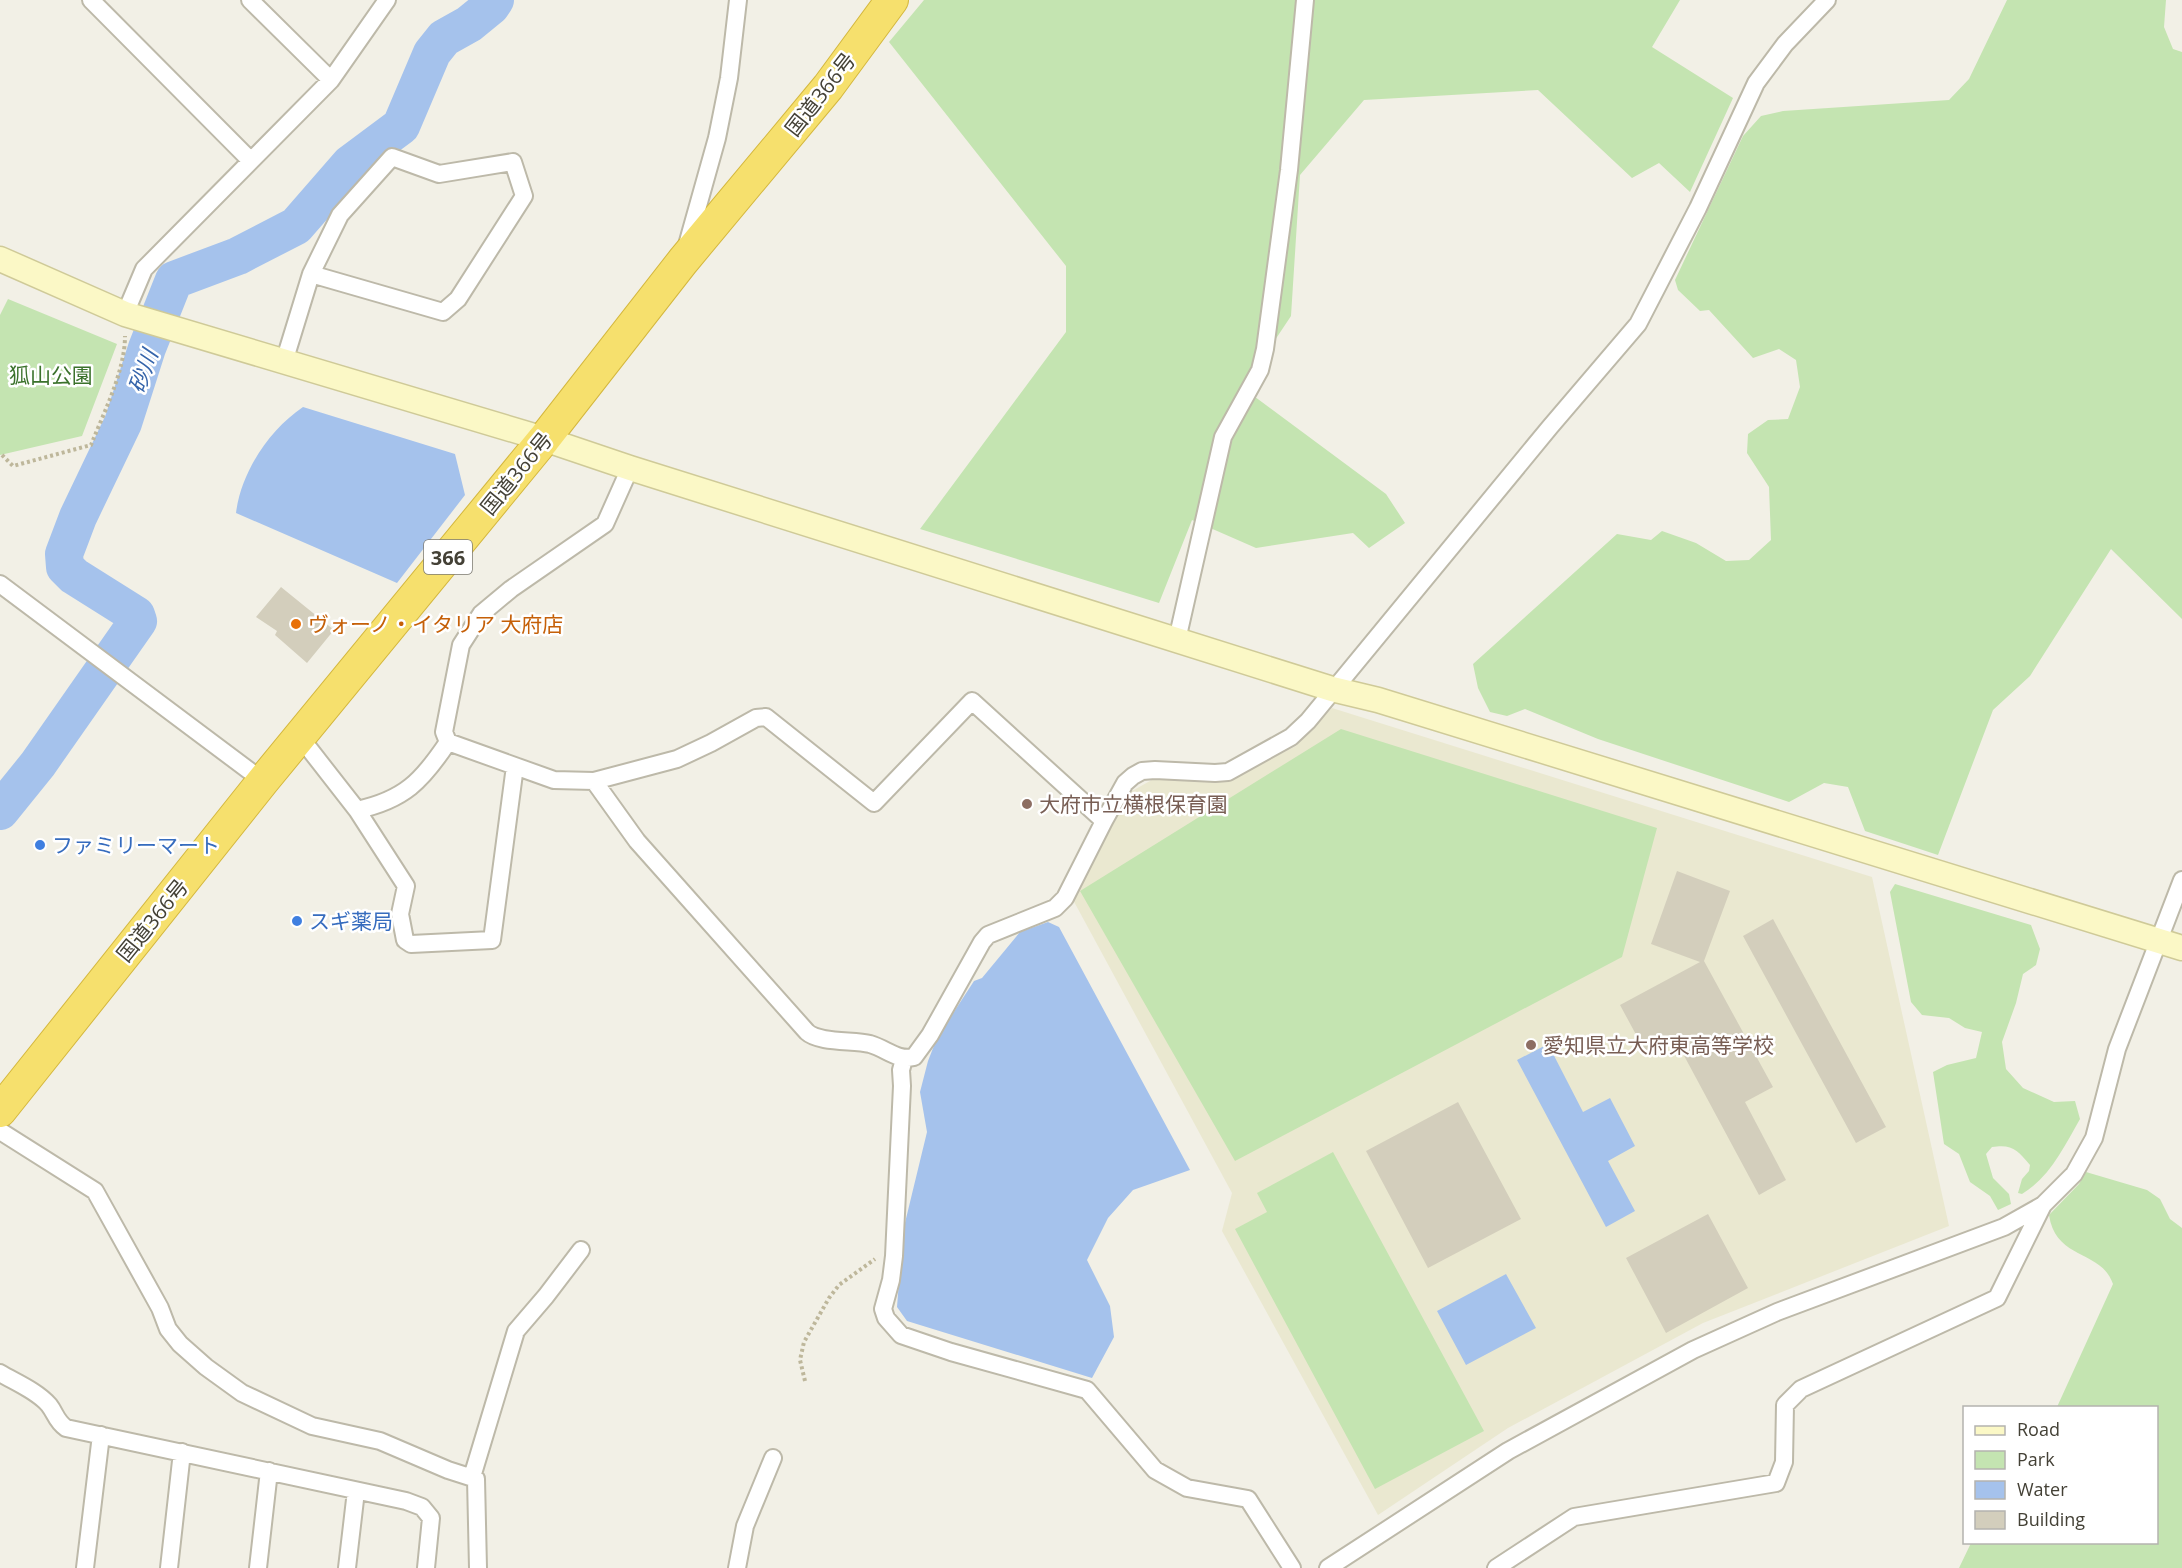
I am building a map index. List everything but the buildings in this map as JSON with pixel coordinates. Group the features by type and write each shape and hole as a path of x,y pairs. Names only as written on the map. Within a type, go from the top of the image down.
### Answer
{"highway":[{"name":"国道366号","path":"0,1111 263,781 544,439 683,261 828,87 892,0"}],"street":[{"path":"91,0 250,160"},
{"path":"250,0 331,80"},
{"path":"132,315 144,269 331,80 387,0"},
{"path":"683,261 717,138 729,78 738,0"},
{"path":"1177,640 1223,437 1260,370 1265,350 1289,170 1305,0"},
{"path":"594,781 637,841 807,1032 816,1037 869,1044 904,1059 914,1057 930,1035 988,935 1055,908 1065,898 1125,783 1133,776 1142,771 1155,770 1215,774 1228,772 1291,737 1308,721 1332,689 1638,324 1698,208 1756,83 1785,44 1827,0"},
{"path":"284,362 311,274 340,215 392,158 438,174 513,162 524,196 458,299 443,312 311,274"},
{"path":"0,260 132,315 544,439 1332,689 1412,711 2171,944"},
{"path":"630,468 604,524 511,589 481,614 461,645 444,732 448,742 554,780 594,781 677,759 756,718 766,717 874,803 972,701 1104,821"},
{"path":"0,584 263,781"},
{"path":"300,737 357,810 406,886 400,914 405,940 411,944 492,940 515,766"},
{"path":"357,810 376,806 400,796 432,766 448,742"},
{"path":"1328,1568 1508,1451 1692,1350 1777,1312 2004,1227 2043,1205 2074,1174 2094,1138 2118,1049 2171,944 2182,880"},
{"path":"904,1059 901,1070 894,1256 891,1280 883,1309 886,1318 901,1335 951,1352 1087,1390 1155,1470 1187,1488 1248,1499 1292,1568"},
{"path":"0,1131 95,1191 160,1308 168,1329 180,1344 206,1367 242,1393 312,1426 380,1441 448,1470 476,1479 478,1568"},
{"path":"1496,1568 1519,1562 1574,1517 1776,1483 1784,1462 1785,1405 1801,1389 1997,1298 2043,1205"},
{"path":"472,1477 516,1331 581,1250"},
{"path":"0,1373 42,1399 50,1406 58,1422 66,1428 406,1501 422,1507 431,1518 426,1568"},
{"path":"85,1568 101,1435"},
{"path":"169,1568 182,1452"},
{"path":"736,1568 745,1526 773,1458"},
{"path":"258,1568 269,1471"},
{"path":"347,1568 356,1491"}],"path":[{"path":"2,455 13,466 91,445 110,399 132,315"},
{"path":"805,1381 800,1359 804,1342 814,1324 839,1285 873,1261 877,1255"}],"shaded area":[{"name":"愛知県立大府東高等学校","path":"1332,708 1872,877 1949,1226 1703,1323 1508,1428 1378,1515 1222,1231 1232,1193 1072,898 1125,795 1157,777 1228,780 1296,746"}],"green space":[{"path":"924,0 1680,0 1652,47 1733,98 1690,192 1659,163 1632,178 1538,90 1364,100 1300,175 1291,316 1243,388 1386,494 1405,523 1369,548 1353,533 1256,548 1192,520 1159,603 920,529 1066,332 1066,266 889,42"},
{"path":"2007,0 2166,0 2164,27 2173,49 2182,52 2182,619 2111,549 2030,676 1993,710 1938,855 1865,831 1848,787 1824,783 1789,802 1598,739 1525,709 1507,716 1490,712 1478,688 1473,664 1617,534 1651,540 1662,531 1696,543 1726,561 1749,560 1771,540 1769,487 1747,453 1748,434 1768,420 1788,419 1800,387 1796,360 1779,349 1753,358 1709,310 1700,311 1678,290 1675,280 1743,136 1761,116 1783,111 1949,100 1969,79"},
{"name":"狐山公園","path":"8,299 117,344 82,436 0,455 0,315"},
{"path":"1341,729 1657,828 1622,957 1235,1161 1080,891"},
{"path":"1895,884 2031,925 2040,949 2036,965 2023,974 2016,1003 2002,1042 2006,1069 2023,1088 2054,1102 2075,1101 2080,1119 2048,1170 2041,1179 2022,1194 2018,1193 2022,1179 2029,1171 2030,1165 2022,1155 2010,1147 1992,1147 1986,1154 1993,1178 2009,1194 2011,1204 1998,1210 1990,1196 1970,1182 1959,1154 1944,1144 1933,1072 1947,1065 1976,1058 1982,1032 1965,1028 1949,1018 1922,1015 1911,1002 1890,892"},
{"path":"1333,1152 1484,1431 1375,1489 1235,1229 1267,1212 1257,1193"},
{"path":"2086,1172 2147,1190 2160,1199 2170,1219 2182,1228 2182,1568 1959,1568 1971,1544 2158,1544 2158,1406 2057,1406 2113,1284 2099,1265 2069,1248 2053,1230 2049,1215 2079,1184"}],"water":[{"path":"303,407 455,454 465,495 397,583 236,513 244,482 259,453 279,428"},
{"path":"1048,922 1059,927 1190,1170 1133,1190 1108,1218 1087,1260 1110,1306 1114,1337 1092,1378 907,1321 897,1307 903,1231 927,1132 920,1092 937,1038 974,981 982,978 1020,932"},
{"path":"1548,1044 1583,1112 1610,1098 1635,1146 1608,1161 1635,1211 1606,1227 1517,1060"},
{"path":"1506,1274 1536,1328 1466,1365 1437,1311"}],"waterway":[{"name":"砂川","path":"0,811 38,764 138,621 136,615 74,576 65,567 64,554 78,517 123,423 147,348 174,280 238,256 296,226 350,164 401,126 432,53 444,38 469,24 495,0"}],"place":[{"name":"ヴォーノ・イタリア 大府店","path":"296,624"},
{"name":"大府市立横根保育園","path":"1027,804"},
{"name":"ファミリーマート","path":"40,845"},
{"name":"スギ薬局","path":"297,921"},
{"name":"愛知県立大府東高等学校","path":"1531,1045"}]}
